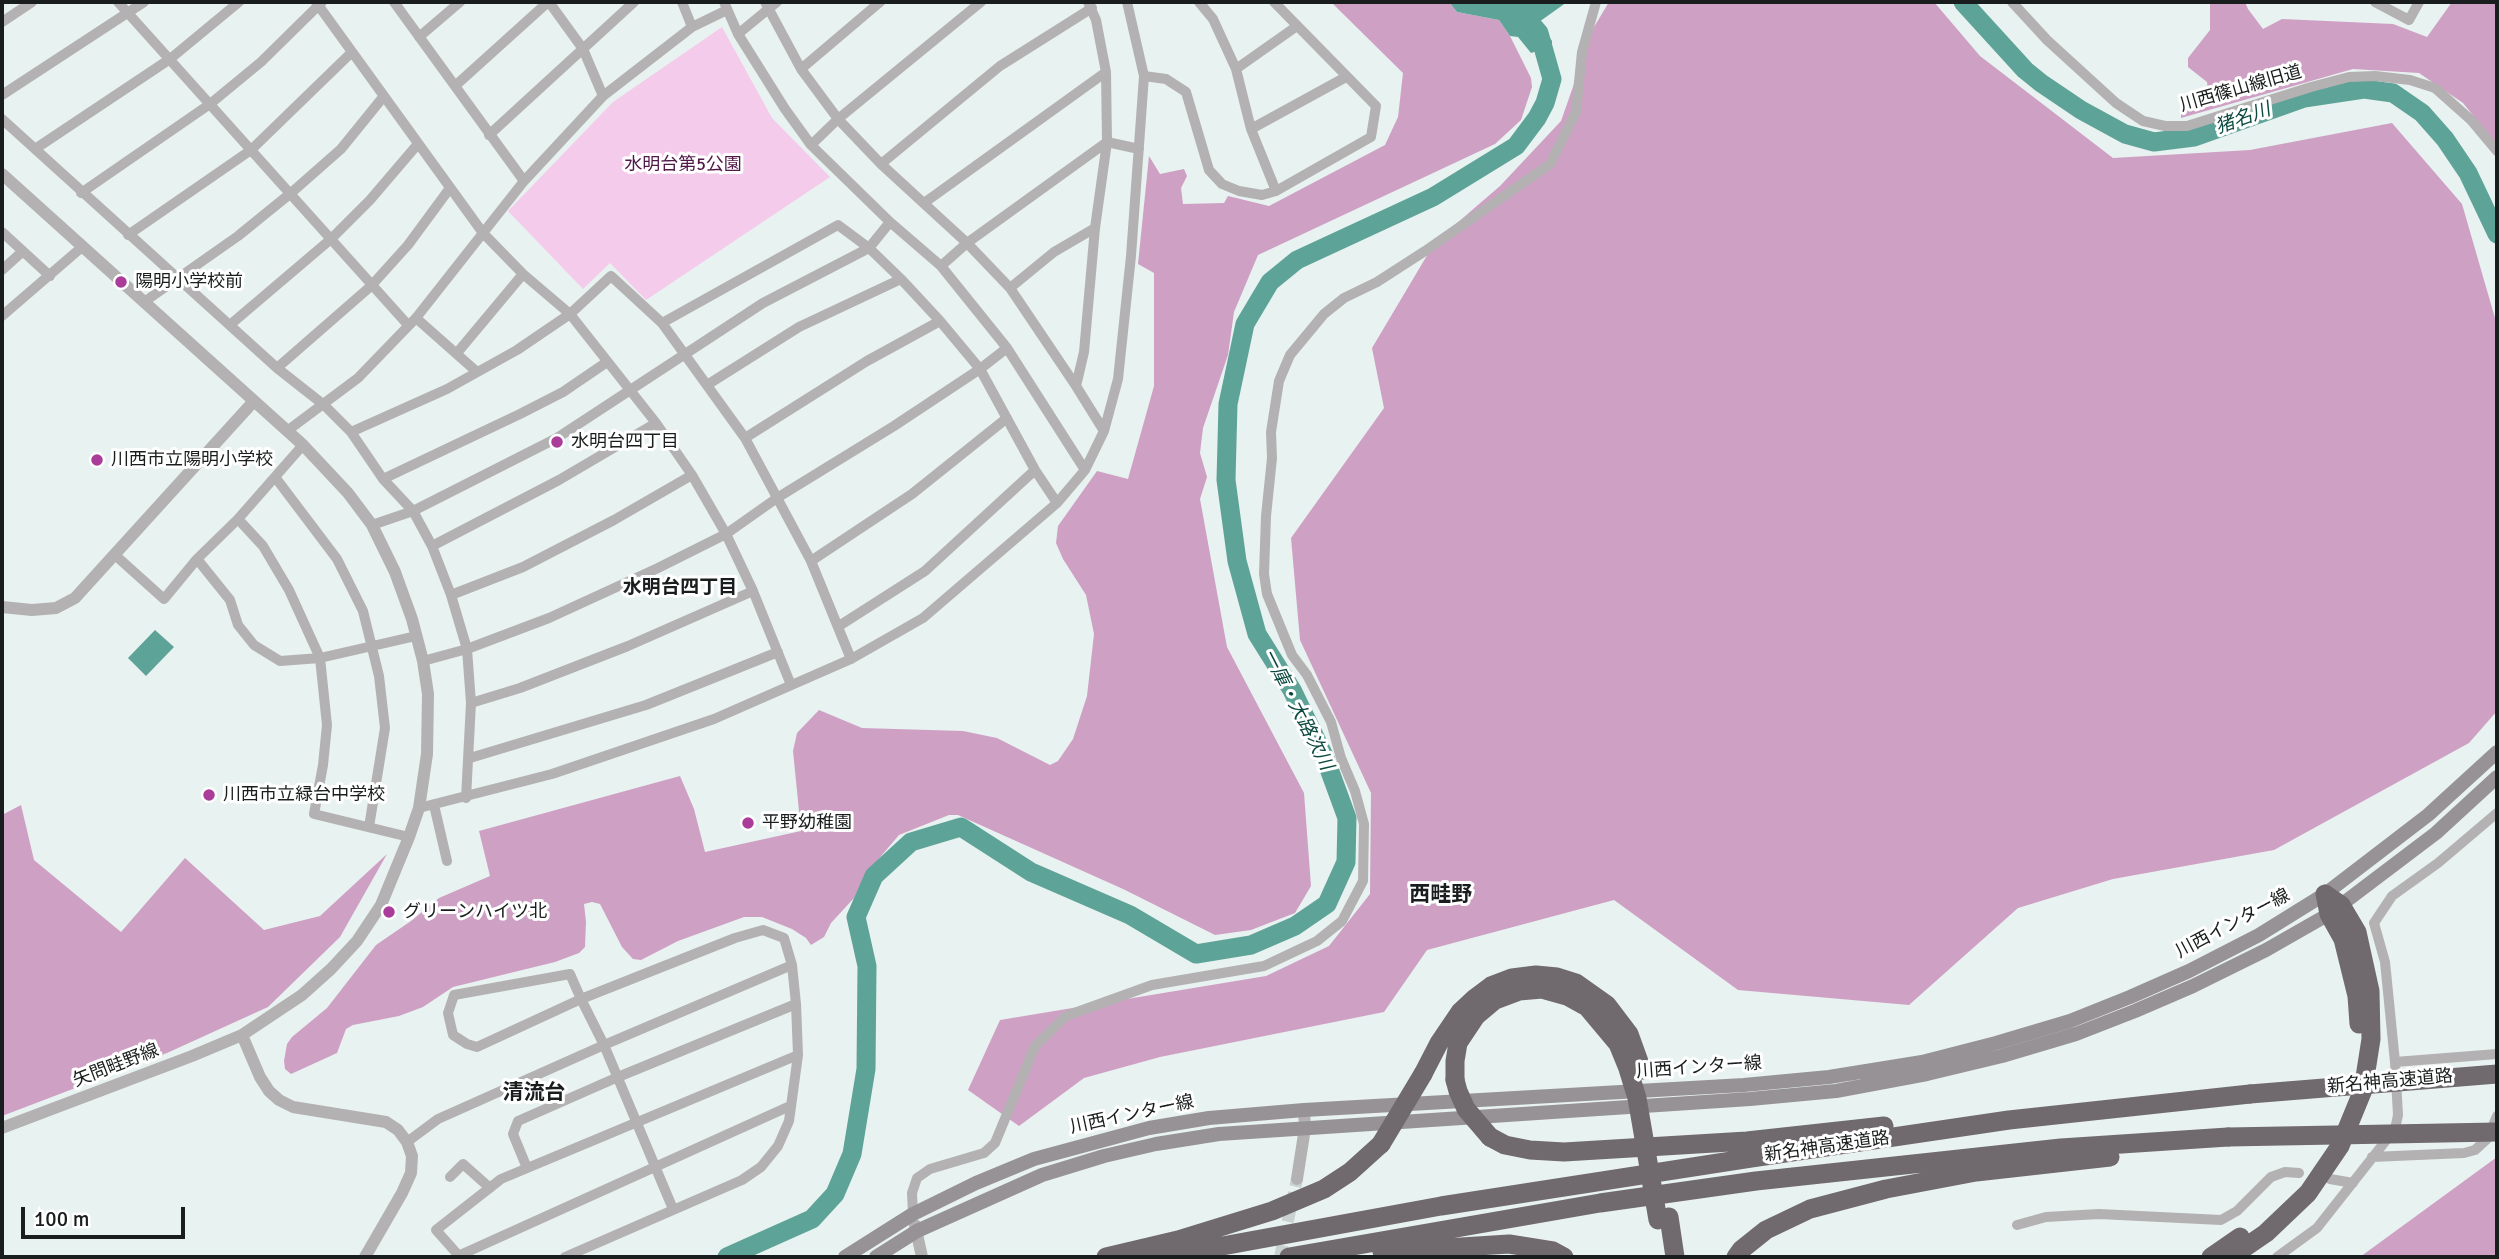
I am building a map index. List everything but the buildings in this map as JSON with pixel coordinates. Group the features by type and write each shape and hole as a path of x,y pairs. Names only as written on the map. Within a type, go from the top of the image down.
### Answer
{"highway":[{"path":"2211,1257 2259,1223 2300,1183 2333,1132 2350,1087 2360,1040 2357,996 2332,904"},
{"path":"2231,1257 2266,1233 2308,1193 2340,1146 2363,1090 2371,1039 2370,991 2357,932 2332,904"},
{"path":"1106,1257 1178,1240 1272,1211 1324,1189 1350,1172 1381,1144 1460,1012 1491,986 1512,978 1536,975 1557,977 1576,983 1607,1005 1629,1034 1636,1071"},
{"path":"1663,1257 1663,1219 1650,1104 1636,1071 1618,1044 1587,1007 1567,996 1542,989 1519,991 1495,1000 1476,1016 1458,1042 1455,1080 1466,1109 1490,1137 1505,1144 1530,1150 1564,1152 1747,1141 1886,1126 1934,1132"},
{"name":"新名神高速道路","path":"1162,1257 1441,1206 2009,1121 2250,1094 2497,1074"},
{"name":"新名神高速道路","path":"1296,1257 1600,1203 1756,1181 2061,1148 2292,1136 2497,1132"},
{"path":"1737,1257 1741,1250 1766,1230 1810,1209 1886,1189 1976,1172 2228,1140"},
{"path":"1663,1219 1675,1257"},
{"path":"1350,1257 1402,1250 1509,1244 1553,1251 1564,1257"}],"main road":[{"name":"川西インター線","path":"845,1257 913,1214 976,1182 1034,1159 1149,1128 1209,1118 1304,1110 1744,1085 1829,1077 1922,1062 1996,1043 2130,997 2189,971 2259,935 2332,904 2497,752"},
{"name":"川西インター線","path":"876,1257 917,1231 1042,1175 1104,1156 1219,1134 1836,1091 1927,1074 2002,1056 2076,1034 2135,1011 2266,950 2436,833 2497,777"}],"street":[{"path":"2,22 32,2"},
{"path":"118,2 371,286 412,322 457,353 477,372"},
{"path":"2,95 144,2"},
{"path":"35,149 170,58 239,2"},
{"path":"394,2 524,181"},
{"path":"419,37 460,2"},
{"path":"455,86 549,2 583,48 603,96"},
{"path":"489,135 634,2"},
{"path":"682,2 692,27"},
{"path":"800,69 880,2"},
{"path":"811,145 838,119 981,2"},
{"path":"419,808 552,774 714,719 851,659 923,618 1057,503 1085,471 1104,432 1118,379 1144,76 1127,2"},
{"path":"1199,2 1213,19 1236,69 1251,129 1276,191"},
{"path":"1144,76 1166,79 1186,92 1205,160 1216,178 1229,188 1249,194 1262,195 1276,191 1371,137 1376,106 1275,2"},
{"path":"922,1257 913,1214 912,1193 917,1178 930,1169 985,1153 995,1143 1035,1046 1066,1016 1152,985 1264,966 1317,941 1342,921 1363,881 1364,824 1331,722 1307,675 1292,655 1267,594 1264,574 1272,458 1271,432 1279,381 1290,355 1324,314 1344,299 1377,282 1425,251 1550,164 1576,112 1582,52 1596,2"},
{"name":"川西篠山線旧道","path":"2012,2 2047,40 2116,103 2143,121 2165,126 2187,126 2311,87 2349,77 2375,76 2410,80 2435,88 2471,120 2497,152"},
{"path":"2375,2 2409,20 2419,2"},
{"path":"81,193 210,104 261,62 319,3 417,145 483,233 523,274 570,314 631,390 692,475 726,534 753,591 791,685"},
{"path":"738,34 770,4 800,69 838,119 1010,288 1104,432"},
{"path":"881,164 1000,66 1090,5 1106,72 1107,142 1095,228 1084,352 1076,386"},
{"path":"286,431 358,378 412,322 524,181 603,96 692,27 725,6 738,34 811,145 890,222 941,266 1007,348 1085,471"},
{"path":"1236,69 1297,26"},
{"path":"128,235 251,150 352,52"},
{"path":"924,204 1106,72"},
{"path":"1251,129 1346,77"},
{"path":"144,302 238,236 291,194 341,149 384,96"},
{"path":"2,119 81,193 231,324 276,368 324,405 351,432 383,479 413,511 432,545 467,649 471,703 466,798"},
{"path":"941,266 967,243 1107,142 1139,149"},
{"path":"231,324 331,239 370,200 417,145"},
{"name":"矢問畦野線","path":"2,174 303,445 348,493 372,525 395,572 423,661 428,694 427,754 419,808 410,837 381,905 357,941 331,969 302,995 242,1035 2,1128"},
{"path":"276,368 371,286 408,245 450,188"},
{"path":"372,525 413,511 557,438 763,303 869,248 890,222"},
{"path":"662,323 838,225 869,248 901,279 980,369 1035,470 1057,503"},
{"path":"1010,288 1054,252 1095,228"},
{"path":"2,232 50,276"},
{"path":"2,316 82,247"},
{"path":"2,270 23,251"},
{"path":"457,353 523,274"},
{"path":"351,432 447,389 517,350 570,314 611,276 662,323 745,438 811,561 851,659"},
{"path":"707,385 799,327 901,279"},
{"path":"745,438 867,361 940,321"},
{"path":"423,661 467,649 595,597 726,534 777,498 894,426 1007,348"},
{"path":"383,479 531,409 563,392 607,362"},
{"path":"2,607 32,610 56,608 75,598 254,401"},
{"path":"811,561 912,494 1007,418"},
{"path":"432,545 559,480 656,423"},
{"path":"115,555 164,599 197,559 238,519 303,445"},
{"path":"839,626 925,571 1035,470"},
{"path":"451,595 523,567 614,520 692,475"},
{"path":"275,477 337,559 363,611 379,676 385,727 369,827"},
{"path":"238,519 262,546 289,590 320,658 327,725 314,814 410,837"},
{"path":"197,559 230,600 238,625 254,645 280,661 320,658 416,636"},
{"path":"471,703 520,688 628,646 753,591"},
{"path":"470,758 646,705 778,652"},
{"path":"434,805 447,861"},
{"path":"2277,1257 2317,1228 2395,1129 2398,1115 2395,1062 2385,962 2374,923 2392,896 2438,863 2497,813"},
{"path":"565,1257 743,1180 761,1167 778,1146 789,1121 797,1055 796,1004 792,965 784,938 764,930 735,938 582,999 477,1047 453,1035 448,1013 454,995 569,974 582,999 604,1045 673,1209"},
{"path":"407,1142 438,1119 792,965"},
{"path":"527,1168 513,1134 518,1121 796,1004"},
{"path":"242,1035 260,1077 279,1100 293,1107 386,1122 398,1130 407,1142 412,1156 411,1173 402,1194 365,1257"},
{"path":"2395,1062 2497,1054"},
{"path":"790,1106 459,1257 436,1230 501,1179 797,1055"},
{"path":"1297,1179 1305,1128 1304,1110"},
{"path":"2372,1157 2464,1153 2475,1150 2487,1139 2497,1116"},
{"path":"450,1177 463,1164 490,1188"},
{"path":"2017,1225 2046,1217 2099,1214 2221,1220 2237,1211 2271,1177 2285,1172 2300,1173"},
{"path":"2330,1179 2353,1183"}],"green space":[{"name":"水明台第5公園","path":"722,27 772,118 830,177 646,300 610,263 583,289 508,211 613,102"}],"shaded area":[{"path":"1331,2 1449,2 1457,12 1499,20 1531,78 1532,87 1521,120 1495,144 1258,255 1234,312 1228,355 1203,428 1200,453 1207,477 1200,499 1227,647 1304,793 1311,886 1295,913 1251,930 1215,935 1123,889 958,815 949,815 899,835 865,875 854,898 831,923 824,937 811,945 806,938 792,929 762,917 744,917 678,941 641,960 633,959 622,947 600,904 592,902 584,904 585,947 579,953 555,962 453,987 423,1007 399,1016 353,1025 346,1029 337,1053 291,1074 285,1069 287,1044 292,1037 327,1008 376,945 439,898 490,876 479,831 680,776 694,809 705,852 801,831 793,751 797,733 819,710 862,728 963,731 997,738 1050,765 1058,761 1073,739 1087,696 1094,634 1086,595 1056,543 1058,526 1097,471 1128,479 1154,386 1154,273 1138,264 1149,156 1160,174 1184,169 1187,176 1181,188 1183,204 1224,203 1228,196 1269,206 1385,145 1398,117 1403,73"},
{"path":"1449,2 1567,2 1539,22 1552,41 1552,46 1531,53 1518,37 1510,36 1499,20 1457,12"},
{"path":"1609,2 1934,2 1980,56 2113,158 2250,150 2392,123 2462,204 2497,325 2497,711 2469,743 2274,850 2113,879 2018,908 1909,1005 1738,990 1614,900 1427,950 1384,1012 1160,1057 1084,1078 1019,1126 968,1090 1000,1020 1266,976 1329,946 1370,894 1371,793 1300,640 1291,538 1384,408 1372,348 1435,242 1500,186 1561,121 1594,27"},
{"path":"2210,2 2245,2 2263,29 2282,19 2393,24 2427,37 2452,2 2497,2 2497,145 2463,103 2419,73 2353,69 2181,118 2181,109 2185,102 2208,90 2207,82 2188,67 2188,58 2210,30"},
{"path":"155,630 174,647 146,676 128,658"},
{"path":"21,805 34,860 121,932 185,858 264,930 320,916 387,854 340,937 268,1007 167,1053 2,1116 2,815"},
{"path":"2497,1157 2497,1257 2360,1257"}],"waterway":[{"name":"一庫・大路次川","path":"727,1257 812,1219 835,1194 852,1154 866,1069 867,966 856,917 874,876 911,842 961,827 1031,872 1130,915 1196,954 1251,945 1295,926 1327,904 1346,862 1347,818 1325,758 1292,690 1257,634 1237,561 1226,480 1228,404 1245,324 1270,282 1297,260 1433,197 1516,146 1537,118 1552,79 1539,33 1509,2"},
{"name":"猪名川","path":"1963,2 2025,70 2041,83 2081,110 2125,134 2154,142 2194,137 2304,98 2364,89 2393,93 2422,113 2445,139 2468,173 2497,234"}],"tunnel":[{"path":"1280,1257 1297,1179"}],"place":[{"name":"陽明小学校前","path":"121,282"},
{"name":"水明台四丁目","path":"557,442"},
{"name":"川西市立陽明小学校","path":"97,460"},
{"name":"川西市立緑台中学校","path":"209,795"},
{"name":"平野幼稚園","path":"748,823"},
{"name":"グリーンハイツ北","path":"389,912"}],"district":[{"name":"水明台四丁目","path":"680,588"},
{"name":"西畦野","path":"1441,895"},
{"name":"清流台","path":"534,1093"}]}
